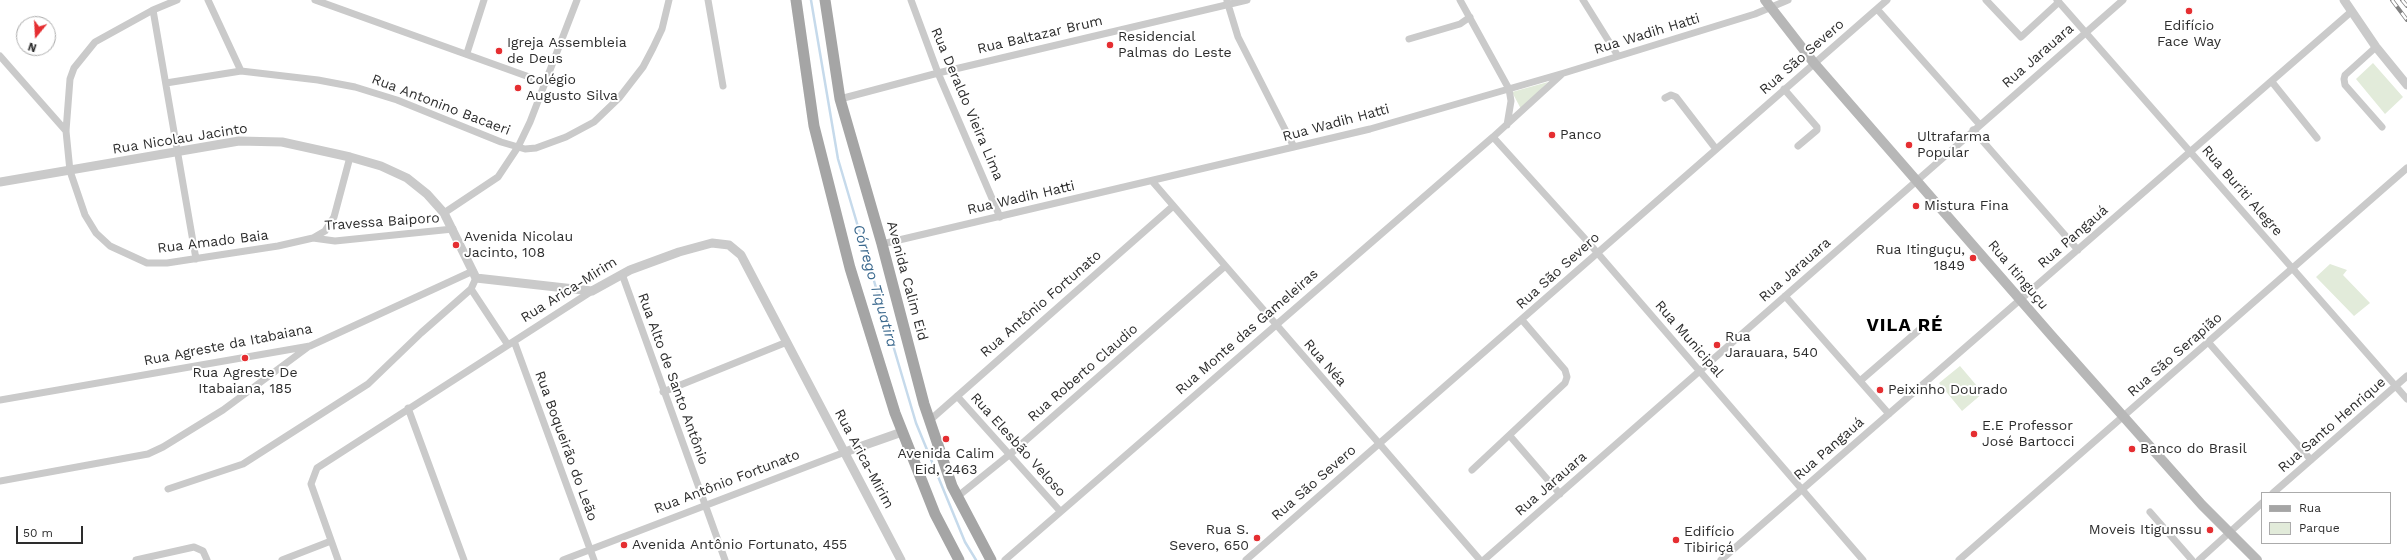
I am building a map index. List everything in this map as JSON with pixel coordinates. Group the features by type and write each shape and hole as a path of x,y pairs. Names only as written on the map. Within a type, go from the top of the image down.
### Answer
{"main road":[{"path":"796,0 814,126 850,268 902,432 935,514 959,560"},
{"name":"Avenida Calim Eid","path":"825,0 840,99 882,244 929,421 956,497 991,560"},
{"name":"Rua Itinguçu","path":"1767,4 1814,62 2020,299 2229,533 2257,560"}],"street":[{"name":"Rua Amado Baia","path":"177,0 153,10 95,42 74,68 68,98 66,131 70,171 86,215 96,232 110,246 147,263 167,263 278,246 313,238 325,231 334,217 350,157"},
{"path":"208,0 241,71"},
{"path":"315,0 467,53 546,83"},
{"path":"467,53 484,0"},
{"path":"444,213 498,177 518,147 546,83 577,0"},
{"path":"518,147 536,148 566,137 594,122 619,98 643,67 653,48 662,29 668,0"},
{"path":"708,0 723,86"},
{"name":"Rua Deraldo Vieira Lima","path":"911,0 938,72 1000,217"},
{"name":"Rua Baltazar Brum","path":"840,99 938,72 1227,2 1247,0"},
{"path":"1460,0 1510,89 1511,101 1507,125"},
{"path":"1583,0 1618,56"},
{"name":"Rua Wadih Hatti","path":"882,244 1152,182 1370,129 1564,73 1755,14 1767,4 1788,0"},
{"name":"Rua São Severo","path":"1246,560 1522,320 1814,62 1887,0"},
{"path":"1986,0 2020,37 2058,1"},
{"name":"Rua Jarauara","path":"1484,560 2123,0"},
{"path":"2344,0 2376,47 2407,85"},
{"name":"Rua Buriti Alegre","path":"2058,1 2407,400"},
{"path":"1227,2 1241,43 1294,148"},
{"path":"1877,9 1980,125"},
{"path":"153,10 196,259"},
{"name":"Rua Pangauá","path":"1721,560 2352,11"},
{"path":"1409,39 1460,24 1470,17"},
{"path":"2376,47 2345,75 2344,79 2345,85 2382,127"},
{"path":"0,56 66,131"},
{"name":"Rua Antonino Bacaeri","path":"166,83 241,71 294,76 355,87 409,104 518,147"},
{"name":"Rua Monte das Gameleiras","path":"1005,560 1507,125 1564,73"},
{"path":"2272,82 2316,138"},
{"path":"1784,89 1817,127 1817,130 1798,146"},
{"path":"1665,98 1671,95 1676,97 1716,149"},
{"path":"1973,130 2078,250"},
{"name":"Rua Municipal","path":"1493,137 1598,253 1863,560"},
{"name":"Rua Nicolau Jacinto","path":"0,182 239,141 282,142 350,157 381,166 407,178 427,194 444,213 474,275"},
{"name":"Rua São Serapião","path":"1959,560 2209,343 2407,168"},
{"name":"Rua Néa","path":"1152,182 1275,326 1480,560"},
{"name":"Rua Antônio Fortunato","path":"929,421 1172,207"},
{"name":"Travessa Baiporo","path":"313,238 335,241 453,229"},
{"name":"Rua Arica-Mirim","path":"338,560 311,484 313,473 325,461 592,291 622,274 685,250 712,243 729,245 741,255 901,560"},
{"name":"Rua Roberto Claudio","path":"956,497 1010,455 1224,267"},
{"name":"Rua Alto de Santo Antônio","path":"622,274 663,392 725,560"},
{"path":"168,489 243,464 368,384 421,333 471,289 474,275 592,291"},
{"name":"Rua Agreste da Itabaiana","path":"0,400 310,346 474,275"},
{"name":"Rua Boqueirão do Leão","path":"471,289 511,343 594,560"},
{"path":"1785,296 1889,414"},
{"path":"1472,470 1560,389 1567,377 1565,370 1522,320"},
{"path":"1860,382 1926,324"},
{"path":"663,392 787,342"},
{"path":"2209,343 2311,460"},
{"path":"0,481 148,454 164,447 223,410 310,346"},
{"name":"Rua Santo Henrique","path":"2275,492 2407,376"},
{"name":"Rua Elesbão Veloso","path":"958,396 1060,511"},
{"path":"408,408 464,560"},
{"name":"Rua Antônio Fortunato","path":"563,560 845,452 902,432"},
{"path":"1510,436 1560,494"},
{"path":"2200,560 2261,504"},
{"path":"2150,512 2192,560"},
{"path":"282,560 331,542"},
{"path":"136,560 194,547 203,551 207,560"}],"green space":[{"path":"2373,63 2403,97 2385,114 2356,79"},
{"path":"1548,82 1521,109 1512,92"},
{"path":"2330,264 2347,270 2343,275 2370,303 2354,316 2316,277"},
{"path":"1960,366 1983,393 1962,411 1939,383"}],"waterway":[{"name":"Córrego Tiquatira","path":"811,0 838,159 916,423 965,542 976,560"}],"railway":[{"path":"2392,0 2407,20"},
{"path":"2402,0 2407,6"}],"place":[{"name":"Edifício Face Way","path":"2189,11"},
{"name":"Residencial Palmas do Leste","path":"1110,45"},
{"name":"Igreja Assembleia de Deus","path":"499,51"},
{"name":"Colégio Augusto Silva","path":"518,88"},
{"name":"Panco","path":"1552,135"},
{"name":"Ultrafarma Popular","path":"1909,145"},
{"name":"Mistura Fina","path":"1916,206"},
{"name":"Avenida Nicolau Jacinto, 108","path":"456,245"},
{"name":"Rua Itinguçu, 1849","path":"1973,258"},
{"name":"Rua Jarauara, 540","path":"1717,345"},
{"name":"Rua Agreste De Itabaiana, 185","path":"245,358"},
{"name":"Peixinho Dourado","path":"1880,390"},
{"name":"E.E Professor José Bartocci","path":"1974,434"},
{"name":"Avenida Calim Eid, 2463","path":"946,439"},
{"name":"Banco do Brasil","path":"2132,449"},
{"name":"Moveis Itigunssu","path":"2210,530"},
{"name":"Rua S. Severo, 650","path":"1257,538"},
{"name":"Edifício Tibiriçá","path":"1676,540"},
{"name":"Avenida Antônio Fortunato, 455","path":"624,545"}],"district":[{"name":"VILA RÉ","path":"1905,326"}]}
